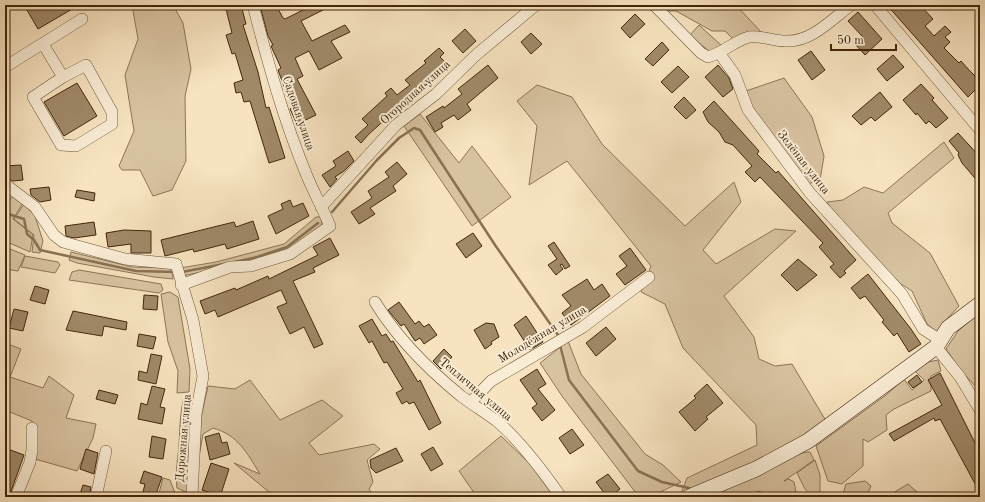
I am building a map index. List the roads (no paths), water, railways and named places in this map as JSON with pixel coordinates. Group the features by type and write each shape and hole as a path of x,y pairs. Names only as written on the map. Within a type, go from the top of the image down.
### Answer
{"street":[{"name":"Садовая улица","path":"178,274 230,267 251,266 290,254 330,226 307,177 290,129 272,75 253,5"},
{"name":"Огородная улица","path":"321,207 396,125 436,94 476,55 536,5"},
{"path":"654,5 701,53 708,57 720,54 733,44 748,38 788,42 802,39 815,33 851,5"},
{"path":"874,5 980,130"},
{"path":"5,67 82,19"},
{"path":"43,44 63,77"},
{"name":"Зелёная улица","path":"720,54 735,75 748,110 810,193 902,294 923,329 938,344 980,410"},
{"path":"86,65 112,112 112,124 76,146 61,145 33,97 63,77 86,65"},
{"path":"5,184 35,207 54,235 63,242 178,274"},
{"name":"Дорожная улица","path":"178,274 193,320 203,376 196,414 192,497"},
{"name":"Молодёжная улица","path":"471,402 491,381 583,327 649,277"},
{"name":"Тепличная улица","path":"375,302 388,323 419,357 461,396 498,423 526,452 561,497"},
{"path":"689,497 756,469 808,441 938,344 948,328 980,304"},
{"path":"16,497 30,462 32,450 32,428"},
{"path":"96,497 106,451"}],"waterway":[{"path":"332,212 377,160 399,138 414,128 420,130 495,245 558,335"},
{"path":"5,213 24,219 27,234 34,240 40,250 136,271 175,272"},
{"path":"235,262 257,257 287,247 318,223"},
{"path":"182,272 224,264"},
{"path":"560,345 569,380 638,471 662,482 689,488"},
{"path":"713,495 718,497"}]}
